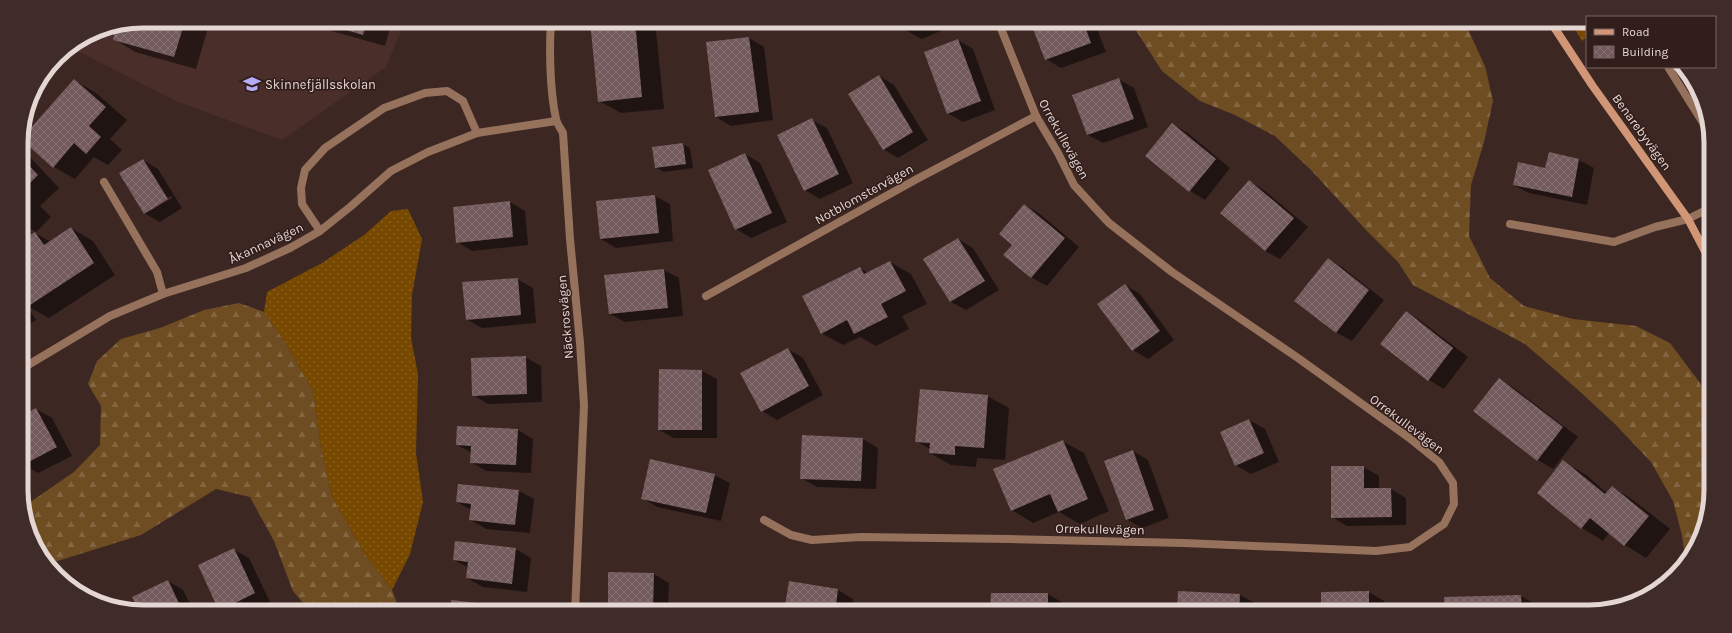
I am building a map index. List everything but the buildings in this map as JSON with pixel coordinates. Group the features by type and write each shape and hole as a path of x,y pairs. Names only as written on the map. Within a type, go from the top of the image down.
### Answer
{"street":[{"name":"Näckrosvägen","path":"551,28 552,69 556,121 563,133 584,405 575,605"},
{"name":"Orrekullevägen","path":"764,520 791,535 812,540 861,537 1184,543 1376,552 1410,547 1444,524 1454,504 1453,483 1439,462 1408,437 1311,367 1172,272 1109,223 1074,185 1058,153 1036,116 1001,28"},
{"name":"Benarebyvägen","path":"1555,28 1592,85 1688,219 1704,249"},
{"path":"1669,68 1701,120"},
{"path":"320,230 302,204 301,188 305,170 325,148 384,108 425,93 447,91 463,101 477,133"},
{"name":"Notblomstervägen","path":"706,296 915,180 1036,116"},
{"name":"Åkannavägen","path":"28,364 110,316 163,294 246,268 290,248 320,230 350,207 391,171 428,152 477,133 556,121"},
{"path":"104,182 157,272 163,294"},
{"path":"1510,224 1614,242 1655,227 1688,219 1704,211"}],"shaded area":[{"name":"Skinnefjällsskolan","path":"136,28 402,28 386,67 282,140 176,101 76,50 99,37 121,30"},
{"path":"1574,28 1586,28 1586,38 1582,41"},
{"path":"408,209 422,239 412,295 411,338 418,374 416,453 423,502 410,554 392,590 364,553 333,499 321,448 313,391 285,342 264,312 267,292 322,263 364,235 391,211"}],"green space":[{"path":"1134,28 1467,28 1485,66 1493,101 1484,142 1471,185 1469,236 1490,278 1524,306 1573,319 1636,326 1670,343 1700,383 1704,395 1703,505 1698,527 1685,554 1682,535 1673,501 1651,462 1615,424 1525,344 1413,285 1398,262 1366,230 1312,171 1275,136 1235,115 1200,101 1162,71"},
{"path":"239,303 264,312 285,342 313,391 321,448 333,499 364,553 392,590 397,605 305,605 293,591 274,541 250,497 216,489 141,535 54,562 47,554 34,527 29,503 74,472 100,445 101,406 88,384 97,361 121,339 160,328 204,310"}],"place":[{"name":"Skinnefjällsskolan","path":"252,84"}]}
